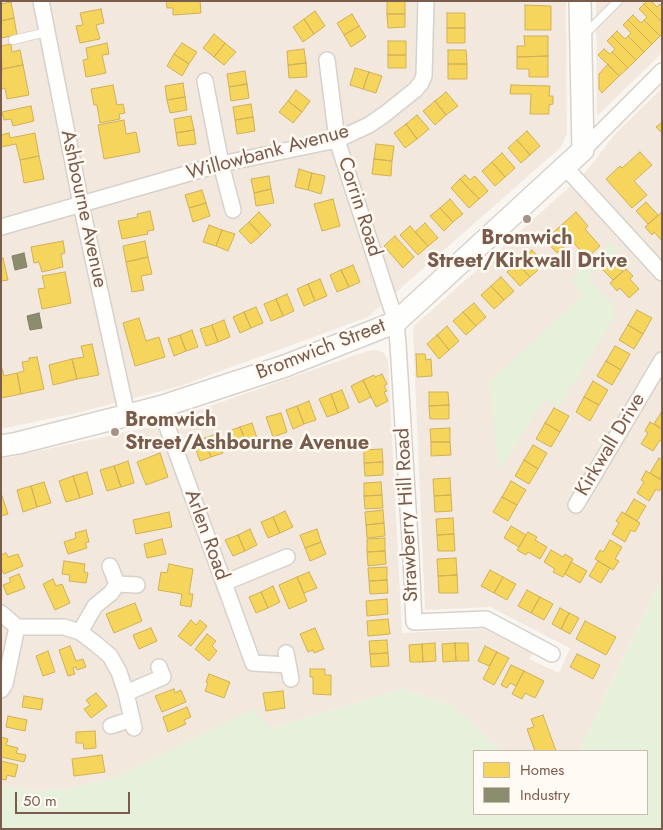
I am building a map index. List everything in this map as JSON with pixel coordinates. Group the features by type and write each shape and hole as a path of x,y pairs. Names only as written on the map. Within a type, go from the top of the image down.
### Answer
{"street":[{"name":"Ashbourne Avenue","path":"41,1 81,204 127,416"},
{"name":"Willowbank Avenue","path":"1,227 221,164 337,140 369,125 421,84 424,76 426,1"},
{"path":"580,1 583,150"},
{"name":"Corrin Road","path":"327,60 337,140 396,322"},
{"path":"583,150 662,71"},
{"path":"204,81 221,164 233,210"},
{"name":"Bromwich Street","path":"1,446 160,407 285,366 396,322 583,150"},
{"path":"565,167 662,273"},
{"name":"Strawberry Hill Road","path":"396,322 414,622 486,619 552,654"},
{"name":"Kirkwall Drive","path":"576,505 662,360"},
{"name":"Arlen Road","path":"160,407 253,663 288,666"},
{"path":"224,583 287,557"},
{"path":"110,566 117,584"},
{"path":"117,584 137,585"},
{"path":"80,632 95,606 111,593 117,584"},
{"path":"1,613 17,627 64,627 80,632 110,656 119,672 133,724 111,726"},
{"path":"1,690 5,684 17,627"},
{"path":"126,693 162,677 159,667"}],"lane":[{"path":"580,38 618,1"},
{"path":"13,40 47,32"}],"shaded area":[{"path":"1,1 566,1 567,134 561,147 368,317 180,386 81,412 1,429"},
{"path":"596,1 662,1 662,53 597,116"},
{"path":"662,88 662,577 579,750 500,750 453,706 403,689 116,777 76,787 34,792 1,786 1,459 150,427 367,351 376,350 384,353 388,360 402,633 485,629 532,653 529,659 559,673 570,648 490,607 425,610 413,332 414,326 585,173 615,134"}],"green space":[{"path":"611,242 618,251 588,278 613,305 614,318 559,408 545,399 499,471 489,382 582,296 570,279"},
{"path":"662,577 662,829 1,829 1,786 34,792 76,787 116,777 253,709 271,728 403,689 453,706 500,750 473,750 473,815 648,815 648,750 579,750"}],"building: Homes":[{"path":"166,1 200,1 201,13 173,15 173,8 167,8"},
{"path":"387,1 405,1 405,14 387,14"},
{"path":"647,1 651,1 657,7 660,4 662,6 662,22 644,4"},
{"path":"11,2 14,18 1,21 1,4"},
{"path":"644,4 662,22 662,34 660,36 644,20 647,17 639,9"},
{"path":"525,5 551,6 551,30 525,30"},
{"path":"101,9 104,23 96,25 100,39 80,43 76,26 83,25 80,13"},
{"path":"315,11 325,26 314,34 304,19"},
{"path":"447,13 465,13 465,28 447,28"},
{"path":"352,14 359,26 344,35 337,23"},
{"path":"387,14 405,14 405,27 388,28"},
{"path":"633,15 641,23 644,20 660,36 652,44 628,20"},
{"path":"14,18 17,35 1,38 1,21"},
{"path":"304,19 314,34 303,42 293,27"},
{"path":"628,20 652,44 644,52 628,36 631,33 623,25"},
{"path":"359,26 366,37 351,47 344,35"},
{"path":"447,28 465,28 465,43 447,43"},
{"path":"617,31 625,39 628,36 644,52 636,60 612,36"},
{"path":"214,34 225,43 214,57 203,48"},
{"path":"524,36 548,36 548,56 517,57 517,46 525,46"},
{"path":"612,36 636,60 628,68 612,52 615,49 607,41"},
{"path":"388,41 406,41 406,55 388,55"},
{"path":"107,43 109,54 102,55 106,73 86,77 83,60 88,59 86,48"},
{"path":"182,43 197,52 189,64 174,54"},
{"path":"225,43 236,52 224,65 214,57"},
{"path":"11,44 12,52 20,50 23,65 2,69 1,46"},
{"path":"304,49 306,63 288,65 287,51"},
{"path":"604,49 610,54 612,52 628,68 619,76 598,55"},
{"path":"448,50 466,50 467,64 448,64"},
{"path":"174,54 189,64 182,76 167,66"},
{"path":"388,55 406,55 406,68 388,68"},
{"path":"548,56 548,77 529,77 529,69 517,69 517,57"},
{"path":"306,63 307,77 289,78 288,65"},
{"path":"448,64 467,64 467,79 448,79"},
{"path":"608,64 619,76 602,93 599,89 599,74"},
{"path":"23,65 29,95 7,99 5,88 1,89 2,69"},
{"path":"355,68 369,72 363,89 350,85"},
{"path":"245,71 247,84 229,87 227,74"},
{"path":"369,72 382,76 376,93 363,89"},
{"path":"183,83 185,97 167,100 165,86"},
{"path":"247,84 249,98 231,101 229,87"},
{"path":"113,85 117,105 123,104 125,113 119,114 120,119 100,123 97,105 94,105 91,89"},
{"path":"511,85 550,86 549,96 553,96 553,104 549,105 549,114 530,114 531,94 510,94"},
{"path":"296,90 310,101 302,112 288,101"},
{"path":"446,92 458,106 446,115 435,101"},
{"path":"185,97 187,110 170,113 167,100"},
{"path":"288,101 302,112 293,123 279,112"},
{"path":"435,101 446,115 435,125 423,111"},
{"path":"251,104 253,117 235,120 233,107"},
{"path":"31,106 34,121 13,126 11,119 4,120 2,112"},
{"path":"417,115 429,129 417,139 406,124"},
{"path":"191,116 194,130 176,133 174,119"},
{"path":"253,117 255,131 237,134 235,120"},
{"path":"124,120 126,134 136,132 140,152 104,159 98,125"},
{"path":"662,122 662,133 656,127"},
{"path":"406,124 417,139 405,148 394,133"},
{"path":"194,130 196,144 178,146 176,133"},
{"path":"527,131 540,146 530,155 517,140"},
{"path":"9,133 10,138 35,133 39,156 20,160 16,144 1,147 1,135"},
{"path":"517,140 530,155 521,163 508,148"},
{"path":"376,144 394,146 392,161 374,159"},
{"path":"640,152 652,165 634,181 647,195 632,208 606,179"},
{"path":"502,153 515,168 505,177 492,162"},
{"path":"39,156 44,179 24,183 20,160"},
{"path":"374,159 392,161 391,176 372,174"},
{"path":"492,162 505,177 495,186 482,171"},
{"path":"299,169 312,173 308,190 295,187"},
{"path":"312,173 325,176 321,194 308,190"},
{"path":"465,175 470,180 475,176 488,191 479,199 460,179"},
{"path":"269,176 271,189 254,193 251,179"},
{"path":"460,179 479,199 469,208 451,188"},
{"path":"271,189 274,203 256,206 254,193"},
{"path":"202,190 206,203 189,208 185,195"},
{"path":"333,199 340,226 322,231 314,204"},
{"path":"450,199 463,214 453,222 440,208"},
{"path":"646,202 658,215 648,224 636,211"},
{"path":"206,203 210,216 193,222 189,208"},
{"path":"440,208 453,222 444,231 430,216"},
{"path":"150,211 154,230 147,231 148,234 122,239 118,221 138,217 137,214"},
{"path":"259,212 271,225 261,235 249,222"},
{"path":"576,212 588,226 585,229 600,246 587,258 571,240 557,253 545,240"},
{"path":"661,213 662,241 654,232 652,235 645,227"},
{"path":"249,222 261,235 251,244 239,231"},
{"path":"425,223 438,238 428,246 415,232"},
{"path":"209,225 222,230 216,246 203,242"},
{"path":"410,226 428,246 418,255 400,235"},
{"path":"222,230 235,234 228,251 216,246"},
{"path":"395,236 414,257 403,268 384,246"},
{"path":"63,241 65,253 61,254 63,267 42,272 39,262 34,263 31,247"},
{"path":"145,241 148,257 126,262 123,246"},
{"path":"532,250 545,264 530,277 517,263"},
{"path":"148,257 152,274 141,276 144,290 132,292 126,262"},
{"path":"3,258 8,280 1,281 1,259"},
{"path":"611,258 623,271 613,280 601,268"},
{"path":"517,263 530,277 520,286 507,272"},
{"path":"353,265 360,282 349,287 341,270"},
{"path":"626,269 633,276 630,279 639,289 629,298 620,288 617,291 610,283"},
{"path":"341,270 349,287 337,292 330,275"},
{"path":"65,272 71,303 42,309 38,289 45,288 42,276"},
{"path":"501,277 514,291 504,300 491,286"},
{"path":"320,279 327,296 315,301 308,284"},
{"path":"308,284 315,301 304,306 297,289"},
{"path":"491,286 504,300 494,309 481,295"},
{"path":"287,294 294,311 283,316 276,299"},
{"path":"276,299 283,316 271,321 264,304"},
{"path":"474,303 486,317 476,326 463,312"},
{"path":"256,307 263,323 251,328 244,312"},
{"path":"637,310 652,318 643,334 628,325"},
{"path":"244,312 251,328 240,333 233,317"},
{"path":"463,312 476,326 466,335 453,321"},
{"path":"139,318 146,341 159,337 165,357 135,366 123,323"},
{"path":"224,320 230,337 218,342 212,325"},
{"path":"212,325 218,342 206,346 200,329"},
{"path":"628,325 643,334 634,349 619,340"},
{"path":"447,326 459,341 449,350 437,335"},
{"path":"192,330 198,347 186,351 180,335"},
{"path":"180,335 186,351 174,356 168,339"},
{"path":"437,335 449,350 439,359 427,344"},
{"path":"92,344 99,375 77,379 72,359 84,357 81,346"},
{"path":"615,346 630,354 621,370 606,361"},
{"path":"416,354 425,354 426,360 431,359 432,376 417,377"},
{"path":"37,357 44,389 21,394 17,373 24,371 22,362 29,361 29,358"},
{"path":"72,359 77,379 53,385 49,365"},
{"path":"606,361 621,370 612,385 597,376"},
{"path":"1,365 4,376 17,373 21,394 1,398"},
{"path":"382,374 387,384 384,386 387,391 384,392 388,401 376,407 363,380"},
{"path":"363,380 371,397 359,403 351,386"},
{"path":"593,381 608,390 599,405 584,397"},
{"path":"342,390 349,408 338,413 331,394"},
{"path":"429,392 448,392 449,405 429,406"},
{"path":"331,394 338,413 327,417 319,399"},
{"path":"584,397 599,405 590,421 576,412"},
{"path":"309,401 316,420 304,424 297,406"},
{"path":"449,405 449,419 430,419 429,406"},
{"path":"297,406 304,424 293,429 286,410"},
{"path":"554,408 569,416 560,432 545,423"},
{"path":"662,411 662,429 654,424"},
{"path":"281,413 287,432 273,437 266,417"},
{"path":"650,422 662,429 662,441 660,440 653,451 641,444 648,433 645,431"},
{"path":"252,423 258,441 247,445 240,427"},
{"path":"545,423 560,432 551,447 536,439"},
{"path":"240,427 247,445 235,449 229,431"},
{"path":"450,428 450,442 431,442 430,429"},
{"path":"216,434 223,453 211,457 205,438"},
{"path":"205,438 211,457 200,461 193,442"},
{"path":"431,442 450,442 451,455 431,456"},
{"path":"533,445 547,453 538,469 524,460"},
{"path":"382,449 383,462 364,463 364,450"},
{"path":"160,453 168,477 146,485 137,462"},
{"path":"659,458 662,460 661,480 650,473"},
{"path":"524,460 538,469 529,484 515,476"},
{"path":"128,461 134,483 121,487 114,466"},
{"path":"383,462 383,475 365,476 364,463"},
{"path":"114,466 121,487 107,491 100,470"},
{"path":"646,471 662,480 662,487 659,491 656,489 649,501 637,493 644,482 641,480"},
{"path":"87,472 93,494 80,498 73,476"},
{"path":"73,476 80,498 66,502 59,481"},
{"path":"450,478 451,495 434,496 433,479"},
{"path":"511,481 526,490 517,505 502,497"},
{"path":"44,482 51,503 37,507 31,486"},
{"path":"381,482 382,495 364,496 364,483"},
{"path":"31,486 37,507 23,512 17,490"},
{"path":"1,493 8,514 1,516"},
{"path":"382,495 383,508 365,509 364,496"},
{"path":"451,495 452,511 435,512 434,496"},
{"path":"502,497 517,505 508,521 493,512"},
{"path":"634,499 646,506 637,521 625,514"},
{"path":"383,510 384,523 366,525 365,512"},
{"path":"285,511 293,527 280,533 273,517"},
{"path":"169,512 172,527 136,534 133,520"},
{"path":"622,512 640,523 635,532 631,530 625,542 612,534 619,523 616,521"},
{"path":"273,517 280,533 268,538 261,522"},
{"path":"453,518 454,534 437,535 436,519"},
{"path":"384,523 385,536 367,538 366,525"},
{"path":"511,526 526,535 519,547 504,538"},
{"path":"250,529 257,545 245,551 238,535"},
{"path":"317,529 321,542 305,548 300,535"},
{"path":"86,530 89,542 85,543 87,548 68,554 64,542 76,538 75,533"},
{"path":"528,532 537,537 535,540 547,547 540,559 528,552 526,555 517,550"},
{"path":"454,534 455,551 438,551 437,535"},
{"path":"238,535 245,551 233,556 225,540"},
{"path":"385,538 385,551 367,552 367,539"},
{"path":"162,539 166,554 147,558 144,544"},
{"path":"610,540 622,547 615,559 619,561 613,570 595,559 600,550 603,552"},
{"path":"321,542 326,554 310,561 305,548"},
{"path":"551,550 563,557 565,554 573,559 563,577 553,572 555,569 544,562"},
{"path":"385,551 386,564 368,566 367,552"},
{"path":"6,553 8,557 18,554 23,566 4,574 1,568 1,555"},
{"path":"456,558 457,575 438,576 437,559"},
{"path":"64,561 85,564 84,572 88,573 86,583 69,581 70,575 62,574"},
{"path":"598,561 610,568 601,583 589,576"},
{"path":"571,562 587,571 580,583 565,574"},
{"path":"169,564 193,569 189,594 193,594 191,607 180,605 182,594 158,590 161,572 167,573"},
{"path":"387,567 387,580 369,581 368,568"},
{"path":"490,570 503,577 494,593 481,586"},
{"path":"309,572 317,588 304,593 297,577"},
{"path":"19,574 25,588 7,595 3,585 11,582 9,578"},
{"path":"457,575 458,593 439,593 438,576"},
{"path":"297,577 307,601 289,609 279,585"},
{"path":"503,577 516,584 507,600 494,593"},
{"path":"53,579 56,586 62,584 70,603 55,610 43,584"},
{"path":"387,580 388,593 370,594 369,581"},
{"path":"273,586 280,602 268,608 261,592"},
{"path":"527,590 540,597 531,613 518,606"},
{"path":"261,592 268,608 256,613 249,597"},
{"path":"540,597 553,604 544,620 531,613"},
{"path":"387,599 388,614 367,616 366,601"},
{"path":"135,603 142,621 114,633 106,614"},
{"path":"560,608 569,613 561,629 552,624"},
{"path":"569,613 579,618 570,634 561,629"},
{"path":"388,619 390,634 368,636 367,621"},
{"path":"191,620 196,625 200,620 207,626 191,646 178,636"},
{"path":"585,621 616,637 606,655 576,639"},
{"path":"151,628 157,641 139,649 133,635"},
{"path":"315,628 324,649 314,653 313,650 308,652 300,634"},
{"path":"207,634 216,641 212,646 217,651 209,661 195,649"},
{"path":"387,640 388,653 370,654 369,641"},
{"path":"435,643 436,661 423,662 422,644"},
{"path":"455,643 468,643 469,661 456,661"},
{"path":"455,643 456,661 443,662 442,644"},
{"path":"422,644 423,662 410,662 409,645"},
{"path":"70,646 76,661 83,659 86,667 77,670 76,667 73,668 75,674 68,676 59,650"},
{"path":"485,646 497,652 489,666 478,661"},
{"path":"48,651 55,672 43,676 36,656"},
{"path":"497,652 509,658 494,685 483,679"},
{"path":"388,653 389,666 371,667 370,654"},
{"path":"577,654 600,665 593,679 570,667"},
{"path":"511,665 524,671 516,686 510,683 507,688 501,685"},
{"path":"310,669 325,669 325,675 331,675 331,695 313,694 313,677 310,677"},
{"path":"524,671 544,681 535,698 525,693 522,699 512,694"},
{"path":"209,674 230,682 224,698 205,691"},
{"path":"174,689 175,693 181,690 186,702 162,712 155,696"},
{"path":"283,691 285,708 266,711 263,693"},
{"path":"96,693 107,706 91,718 84,709 90,705 86,700"},
{"path":"24,696 43,699 41,710 22,707"},
{"path":"187,707 191,717 184,720 186,724 168,732 163,717"},
{"path":"543,715 556,750 535,750 527,729 534,727 531,719"},
{"path":"8,716 27,720 25,731 6,727"},
{"path":"95,731 96,748 84,749 83,743 76,743 76,732"},
{"path":"1,737 8,739 6,745 18,748 16,753 26,755 24,762 1,757"},
{"path":"102,755 105,772 74,776 72,759"},
{"path":"1,761 18,765 15,777 7,775 6,780 1,779"}],"building: Industry":[{"path":"24,253 27,267 15,270 12,256"},
{"path":"39,313 42,328 30,330 27,316"}],"place":[{"name":"Bromwich Street/Kirkwall Drive","path":"527,219"},
{"name":"Bromwich Street/Ashbourne Avenue","path":"115,432"}]}
